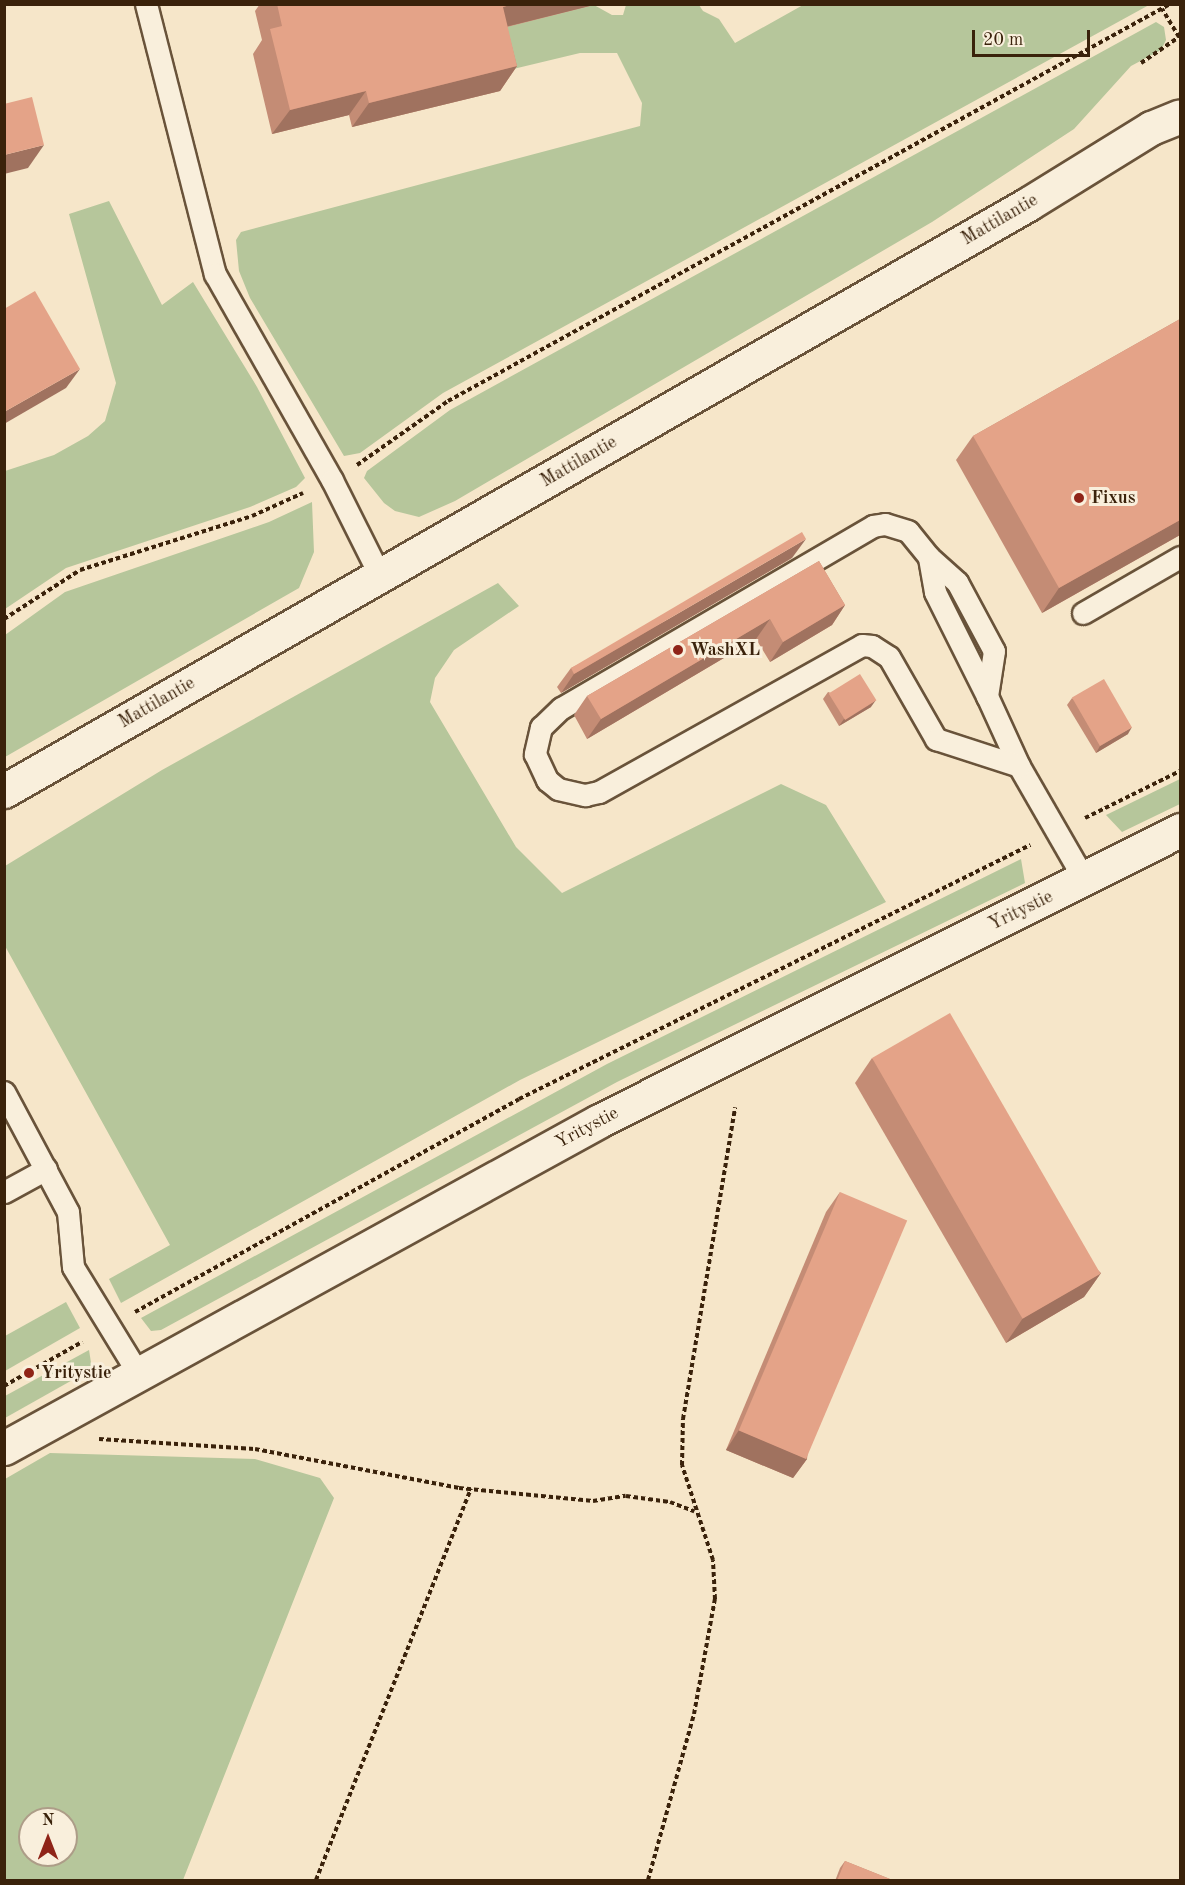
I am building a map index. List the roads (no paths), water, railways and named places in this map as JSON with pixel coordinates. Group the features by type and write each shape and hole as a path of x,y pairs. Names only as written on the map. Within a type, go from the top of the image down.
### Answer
{"street":[{"name":"Mattilantie","path":"4,791 1028,204 1166,122 1180,102"},
{"name":"Yritystie","path":"4,1448 138,1372 599,1121 1180,830"}],"lane":[{"path":"146,4 215,274 332,480 380,576"},
{"path":"987,696 994,651 957,582 929,557 908,531 897,526 873,526 549,716 536,741 539,768 547,780 571,794 599,792 851,649 872,646 889,657 936,739 1019,766"},
{"path":"929,557 935,592 1019,766 1084,879"},
{"path":"1083,613 1180,557"},
{"path":"4,1092 68,1212 73,1267 107,1328 138,1372"},
{"path":"4,1192 46,1169"}],"place":[{"name":"Fixus","path":"1079,498"},
{"name":"WashXL","path":"678,650"},
{"name":"Yritystie","path":"29,1373"}]}
